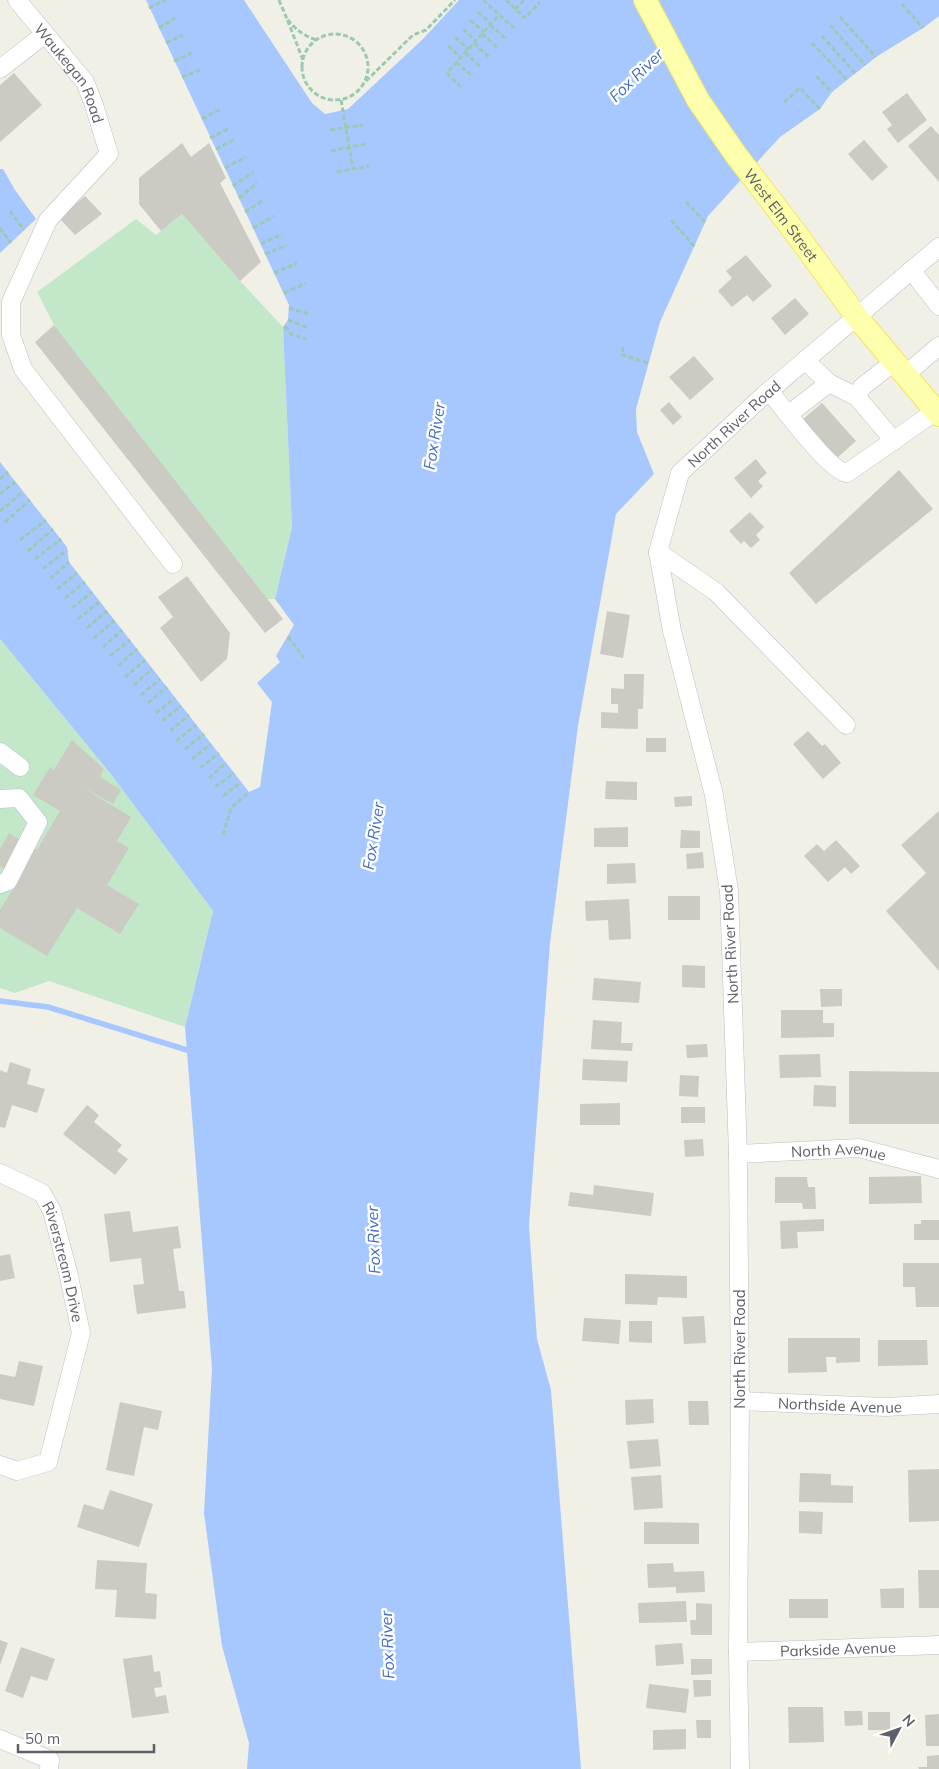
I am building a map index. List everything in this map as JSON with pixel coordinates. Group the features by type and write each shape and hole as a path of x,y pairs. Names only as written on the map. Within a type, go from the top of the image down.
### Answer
{"main road":[{"name":"West Elm Street","path":"645,0 698,100 736,155 856,316 937,413"}],"street":[{"name":"Waukegan Road","path":"17,0 85,82 109,154 48,220 11,302 11,335 23,368 173,564"},
{"path":"0,69 45,34"},
{"name":"North River Road","path":"740,1769 738,1652 740,1402 738,1154 729,891 714,795 672,631 658,552 680,473 769,391 939,247"},
{"path":"912,270 939,306"},
{"path":"857,397 862,387 938,348"},
{"path":"805,360 828,383 857,397 894,441"},
{"path":"789,414 828,383"},
{"path":"769,391 824,457 841,473 848,473 937,413"},
{"path":"658,552 716,592 846,725"},
{"path":"0,752 20,767"},
{"path":"0,799 19,798 38,822 8,881 0,884"},
{"name":"North Avenue","path":"738,1154 859,1148 939,1169"},
{"name":"Riverstream Drive","path":"0,1174 42,1193 52,1211 81,1333 48,1462 17,1471 0,1465"},
{"name":"Northside Avenue","path":"740,1402 886,1408 939,1404"},
{"name":"Parkside Avenue","path":"738,1652 939,1645"},
{"path":"0,1739 50,1764"}],"path":[{"path":"150,8 166,0"},
{"path":"279,0 303,61"},
{"path":"366,82 369,71 368,60 364,50 348,36 338,34 326,35 316,40 308,48 302,69 304,80 310,89 319,96 330,100 341,100 351,97 360,90 413,35 426,30 455,0"},
{"path":"483,0 514,28"},
{"path":"506,0 525,18 540,2"},
{"path":"516,9 524,0"},
{"path":"902,4 923,28"},
{"path":"478,12 506,39"},
{"path":"462,87 447,73 499,15"},
{"path":"840,17 876,57"},
{"path":"159,28 176,18"},
{"path":"287,19 304,36 316,40"},
{"path":"470,20 498,48"},
{"path":"830,25 865,65"},
{"path":"463,29 489,57"},
{"path":"166,43 183,35"},
{"path":"822,36 855,73"},
{"path":"455,37 468,49"},
{"path":"812,43 847,80"},
{"path":"448,46 460,57"},
{"path":"174,61 192,53"},
{"path":"465,53 480,67"},
{"path":"456,62 472,76"},
{"path":"182,78 200,70"},
{"path":"816,76 832,92"},
{"path":"784,102 800,88 820,109"},
{"path":"341,100 353,169"},
{"path":"202,118 221,109"},
{"path":"330,130 363,125"},
{"path":"210,138 230,128"},
{"path":"216,149 236,139"},
{"path":"331,151 366,144"},
{"path":"225,168 246,157"},
{"path":"337,172 369,166"},
{"path":"233,186 253,172"},
{"path":"239,198 258,183"},
{"path":"245,212 262,201"},
{"path":"686,202 705,222"},
{"path":"10,211 24,230"},
{"path":"253,228 274,216"},
{"path":"671,220 694,247"},
{"path":"0,228 11,243"},
{"path":"261,244 282,234"},
{"path":"265,254 287,245"},
{"path":"274,273 297,263"},
{"path":"284,293 306,283"},
{"path":"289,308 309,314"},
{"path":"288,320 309,328"},
{"path":"285,326 291,334 306,338"},
{"path":"623,347 622,355 648,363"},
{"path":"0,479 8,472"},
{"path":"0,494 15,482"},
{"path":"0,511 23,492"},
{"path":"5,522 30,500"},
{"path":"20,540 46,520"},
{"path":"28,551 53,529"},
{"path":"35,559 61,539"},
{"path":"43,569 67,550"},
{"path":"50,578 68,562"},
{"path":"57,589 77,573"},
{"path":"65,598 84,582"},
{"path":"72,608 92,592"},
{"path":"78,619 100,602"},
{"path":"87,628 107,611"},
{"path":"94,638 114,621"},
{"path":"103,646 122,630"},
{"path":"288,637 304,658"},
{"path":"110,656 130,640"},
{"path":"118,666 137,650"},
{"path":"125,676 145,660"},
{"path":"134,684 152,669"},
{"path":"141,695 160,679"},
{"path":"148,703 167,687"},
{"path":"156,713 175,698"},
{"path":"162,721 181,706"},
{"path":"170,731 189,715"},
{"path":"176,741 196,725"},
{"path":"185,749 204,734"},
{"path":"192,759 211,744"},
{"path":"200,768 219,754"},
{"path":"209,778 226,763"},
{"path":"216,788 234,773"},
{"path":"223,796 241,782"},
{"path":"223,835 231,808 249,792"}],"green space":[{"path":"182,214 283,327 292,527 275,599 267,599 54,325 37,292 136,219 156,235"},
{"path":"0,639 110,773 213,911 185,1027 49,981 15,993 0,988"}],"water":[{"name":"Fox River","path":"146,0 244,0 312,103 325,114 348,109 423,39 459,0 939,0 939,16 876,57 832,92 820,109 780,137 708,216 660,322 636,409 637,432 654,474 616,514 578,726 550,943 529,1225 537,1339 551,1390 581,1769 247,1769 249,1743 222,1646 204,1513 212,1369 185,1027 213,911 110,773 0,639 0,462 67,547 69,562 249,792 260,787 272,702 257,683 280,662 276,656 294,625 275,599 292,527 283,327 288,320 289,305"},
{"path":"0,169 3,169 15,190 36,219 0,253"}],"building":[{"path":"14,73 42,105 0,142 0,85"},
{"path":"907,93 927,120 898,143 887,129 892,125 882,112"},
{"path":"931,126 939,135 939,182 908,146"},
{"path":"864,140 888,167 872,181 848,154"},
{"path":"182,143 191,157 209,143 226,178 220,183 261,262 240,281 182,214 161,231 139,204 139,178"},
{"path":"85,196 102,214 75,235 59,218"},
{"path":"746,255 772,286 753,302 747,295 732,307 718,291 732,278 726,271"},
{"path":"795,298 809,314 785,335 771,318"},
{"path":"54,325 283,619 265,633 35,342"},
{"path":"694,356 714,379 690,400 669,377"},
{"path":"669,402 682,417 673,425 660,410"},
{"path":"822,403 856,441 837,458 802,420"},
{"path":"756,459 767,473 758,481 763,486 751,498 734,478"},
{"path":"899,470 933,509 816,604 789,573"},
{"path":"750,512 764,527 756,535 760,540 751,548 744,541 741,544 729,531"},
{"path":"187,576 230,633 227,659 201,682 160,628 173,617 158,597"},
{"path":"607,611 630,615 623,658 600,654"},
{"path":"624,674 644,674 643,709 638,709 638,729 601,728 601,712 618,713 618,704 611,704 611,688 624,689"},
{"path":"808,731 822,746 825,744 841,763 823,779 793,744"},
{"path":"646,738 666,738 666,752 646,752"},
{"path":"72,740 104,769 100,777 121,790 113,804 77,784 131,817 117,841 129,848 107,885 139,904 120,934 77,908 47,956 0,928 0,910 20,878 0,866 0,849 9,833 37,850 60,811 33,795 50,767 54,770"},
{"path":"606,781 637,782 637,800 605,799"},
{"path":"692,796 692,806 675,807 674,797"},
{"path":"939,811 939,971 886,911 926,873 901,845"},
{"path":"628,827 628,847 594,847 594,828"},
{"path":"681,830 700,831 700,848 680,848"},
{"path":"836,840 860,866 851,874 845,867 828,882 804,856 817,844 824,851"},
{"path":"703,852 704,868 687,869 686,854"},
{"path":"635,863 636,883 607,884 607,864"},
{"path":"668,896 700,896 700,920 668,920"},
{"path":"629,899 631,939 609,940 608,920 586,921 585,901"},
{"path":"682,965 705,966 705,988 682,987"},
{"path":"594,978 641,982 639,1003 592,1000"},
{"path":"820,989 842,989 842,1006 821,1007"},
{"path":"781,1010 823,1010 823,1023 834,1023 834,1037 781,1038"},
{"path":"593,1020 622,1022 621,1043 633,1043 632,1051 591,1049"},
{"path":"707,1044 708,1057 687,1058 686,1045"},
{"path":"820,1054 821,1077 780,1078 779,1055"},
{"path":"583,1059 628,1061 627,1082 582,1080"},
{"path":"10,1062 31,1069 27,1084 45,1089 37,1113 12,1105 5,1128 0,1127 0,1070 7,1073"},
{"path":"849,1071 939,1072 939,1124 849,1124"},
{"path":"680,1075 699,1076 698,1097 679,1096"},
{"path":"814,1085 836,1086 836,1107 813,1106"},
{"path":"620,1103 620,1125 580,1125 580,1104"},
{"path":"87,1105 99,1115 94,1122 122,1145 117,1151 128,1159 115,1175 63,1134"},
{"path":"681,1107 705,1107 705,1123 681,1123"},
{"path":"703,1139 704,1156 685,1157 684,1140"},
{"path":"921,1176 922,1203 869,1204 869,1177"},
{"path":"775,1177 807,1177 808,1187 815,1187 816,1209 803,1209 802,1203 775,1203"},
{"path":"594,1185 654,1193 651,1216 568,1206 570,1192 593,1195"},
{"path":"130,1211 133,1232 178,1226 181,1248 173,1249 179,1291 184,1291 186,1308 137,1314 133,1285 144,1284 141,1258 110,1262 104,1214"},
{"path":"824,1219 824,1231 797,1232 798,1248 781,1249 780,1221"},
{"path":"921,1220 939,1220 939,1240 914,1240 914,1224 921,1224"},
{"path":"10,1254 15,1278 0,1281 0,1256"},
{"path":"903,1263 939,1263 939,1307 916,1307 915,1287 903,1287"},
{"path":"625,1274 687,1276 687,1298 658,1297 657,1305 625,1304"},
{"path":"704,1316 706,1343 684,1344 682,1317"},
{"path":"584,1318 621,1320 619,1344 582,1341"},
{"path":"629,1321 652,1321 652,1343 629,1342"},
{"path":"788,1338 860,1338 860,1362 836,1363 836,1357 826,1357 827,1372 788,1373"},
{"path":"878,1340 927,1340 928,1365 878,1366"},
{"path":"19,1361 43,1366 34,1406 0,1399 0,1374 15,1377"},
{"path":"653,1399 654,1423 626,1425 625,1400"},
{"path":"688,1401 708,1401 709,1425 689,1425"},
{"path":"120,1402 162,1411 158,1430 144,1427 134,1476 106,1470"},
{"path":"658,1439 661,1466 630,1469 627,1441"},
{"path":"939,1469 939,1521 909,1522 908,1470"},
{"path":"800,1473 831,1474 831,1485 853,1486 853,1503 799,1502"},
{"path":"661,1475 663,1508 634,1510 631,1477"},
{"path":"110,1490 153,1504 139,1547 77,1527 84,1504 103,1510"},
{"path":"799,1511 823,1512 822,1534 799,1533"},
{"path":"644,1522 699,1523 699,1544 644,1544"},
{"path":"97,1560 147,1563 145,1593 157,1594 156,1619 115,1617 117,1590 95,1589"},
{"path":"673,1563 674,1572 704,1571 705,1592 676,1593 676,1587 648,1588 647,1564"},
{"path":"918,1570 939,1570 939,1608 919,1608"},
{"path":"904,1588 904,1608 881,1608 880,1589"},
{"path":"789,1599 828,1599 828,1618 789,1618"},
{"path":"686,1601 687,1622 639,1623 638,1603"},
{"path":"696,1603 712,1604 712,1635 691,1635 690,1620 696,1620"},
{"path":"0,1640 8,1643 0,1665"},
{"path":"682,1643 684,1664 656,1666 655,1645"},
{"path":"21,1647 55,1659 47,1681 31,1676 23,1698 5,1691"},
{"path":"152,1655 154,1672 160,1671 162,1687 154,1688 156,1697 166,1695 169,1713 132,1718 123,1659"},
{"path":"691,1659 712,1659 712,1674 691,1675"},
{"path":"693,1680 711,1680 711,1696 694,1697"},
{"path":"649,1684 689,1689 686,1713 646,1708"},
{"path":"788,1707 823,1707 824,1742 789,1743"},
{"path":"844,1711 862,1711 863,1725 845,1726"},
{"path":"868,1712 890,1712 890,1730 868,1730"},
{"path":"939,1714 939,1746 926,1746 925,1715"},
{"path":"696,1720 711,1720 711,1738 697,1738"},
{"path":"686,1729 686,1749 653,1750 653,1730"},
{"path":"939,1755 939,1769 919,1769 918,1767 927,1767 927,1756"}],"waterway":[{"path":"0,1001 48,1007 187,1050"}]}
